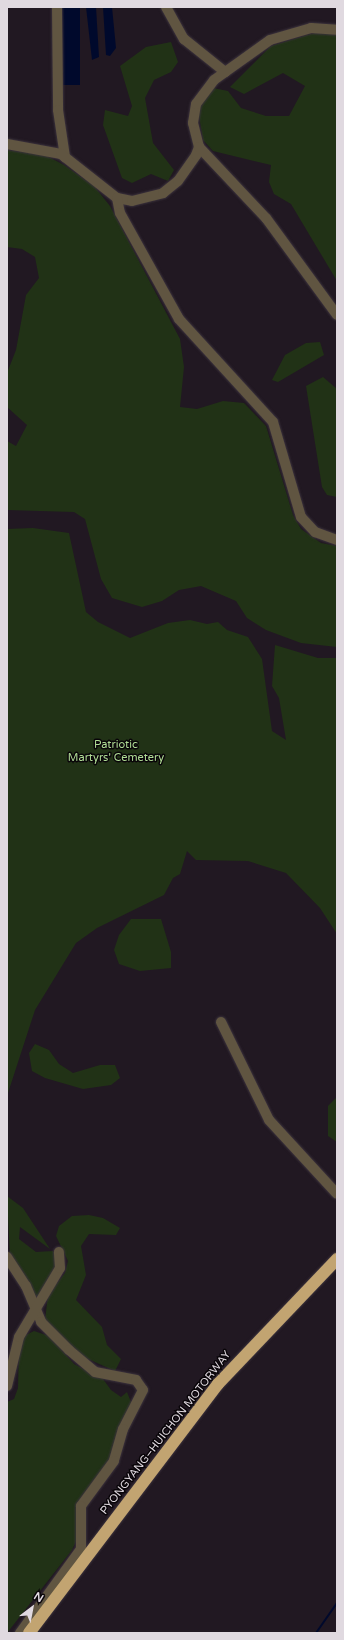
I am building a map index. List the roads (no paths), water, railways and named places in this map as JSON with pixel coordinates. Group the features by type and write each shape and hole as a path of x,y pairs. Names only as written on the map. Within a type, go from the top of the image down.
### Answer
{"highway":[{"name":"PYONGYANG–HUICHON MOTORWAY","path":"28,1633 218,1384 337,1259"},
{"name":"PYONGYANG–HUICHON MOTORWAY","path":"37,1633 233,1375 337,1269"}],"street":[{"path":"57,7 58,110 65,157"},
{"path":"166,7 184,39 225,72"},
{"path":"337,30 311,28 289,32 260,46 205,89 196,104 193,123 199,147 266,218 337,315"},
{"path":"7,144 48,149 65,157 117,198 132,201 163,193 189,167 199,147"},
{"path":"117,198 120,213 179,319 272,422 301,517 315,532 337,540"},
{"path":"222,1022 269,1120 337,1194"},
{"path":"7,1386 19,1337 60,1268 59,1252"},
{"path":"7,1256 26,1286 34,1310 41,1322 78,1359 102,1375 136,1380 143,1390 123,1429 114,1461 80,1506 80,1549 20,1633"}],"water":[{"path":"61,7 80,7 80,85 61,85"},
{"path":"86,7 96,7 99,57 92,60"},
{"path":"103,7 112,7 116,48 110,56 106,55"}],"waterway":[{"path":"316,1633 337,1603"}],"park label":[{"name":"Patriotic Martyrs' Cemetery","path":"116,752"}]}
